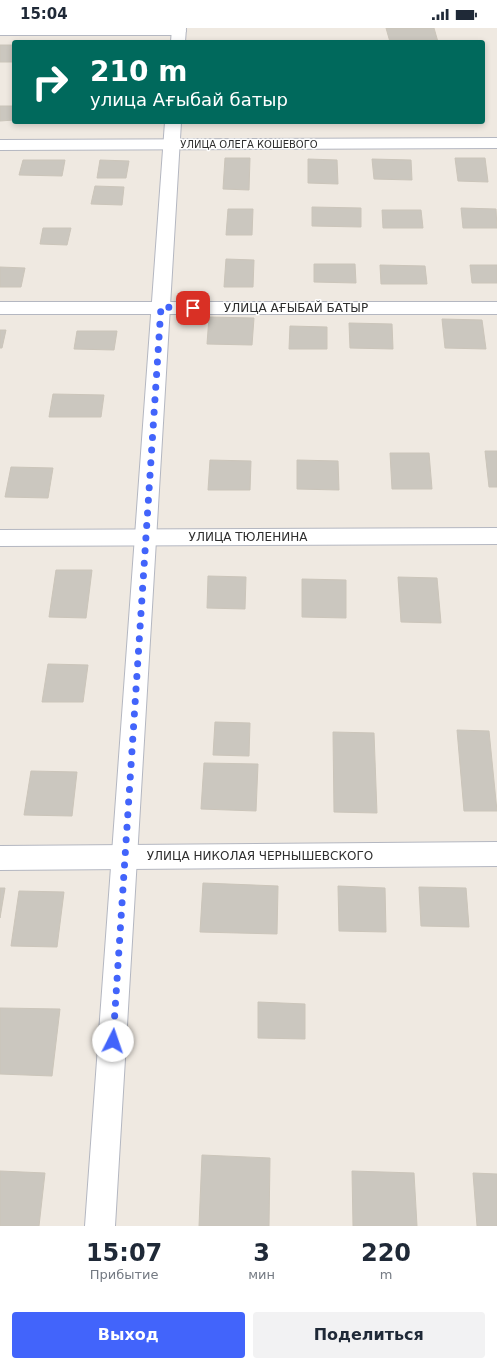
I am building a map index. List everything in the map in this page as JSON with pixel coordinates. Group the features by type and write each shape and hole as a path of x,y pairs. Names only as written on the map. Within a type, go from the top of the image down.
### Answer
{"street":[{"path":"0,31 179,34"},
{"path":"100,1226 126,857 173,124"},
{"name":"УЛИЦА ОЛЕГА КОШЕВОГО","path":"0,145 497,143"},
{"name":"УЛИЦА АҒЫБАЙ БАТЫР","path":"0,308 497,308"},
{"name":"УЛИЦА ТЮЛЕНИНА","path":"0,538 497,536"},
{"name":"УЛИЦА НИКОЛАЯ ЧЕРНЫШЕВСКОГО","path":"0,858 497,854"}],"building":[{"path":"386,28 434,28 437,40 389,40"},
{"path":"0,45 12,45 12,62 0,62"},
{"path":"0,106 12,106 12,120 0,121"},
{"path":"225,158 250,158 249,190 223,189"},
{"path":"455,158 485,158 488,182 458,181"},
{"path":"308,159 337,160 338,184 308,183"},
{"path":"372,159 411,160 412,180 374,179"},
{"path":"23,160 65,160 62,176 19,175"},
{"path":"100,160 129,161 126,178 97,178"},
{"path":"95,186 124,187 122,205 91,204"},
{"path":"312,207 361,208 361,227 312,226"},
{"path":"461,208 496,209 497,228 463,228"},
{"path":"228,209 253,209 252,235 226,235"},
{"path":"382,210 421,210 423,228 383,228"},
{"path":"43,228 71,228 67,245 40,244"},
{"path":"226,259 254,260 253,287 224,287"},
{"path":"314,264 355,264 356,283 314,282"},
{"path":"380,265 425,266 427,284 381,284"},
{"path":"470,265 497,265 497,283 472,283"},
{"path":"0,267 25,268 21,287 0,287"},
{"path":"209,317 254,318 252,345 207,344"},
{"path":"442,319 482,320 486,349 445,348"},
{"path":"349,323 392,324 393,349 350,348"},
{"path":"290,326 327,327 327,349 289,349"},
{"path":"0,330 6,330 2,348 0,348"},
{"path":"77,331 117,331 114,350 74,349"},
{"path":"53,394 104,395 101,417 49,417"},
{"path":"485,451 497,451 497,487 489,487"},
{"path":"390,453 429,453 432,489 392,489"},
{"path":"210,460 251,461 250,490 208,490"},
{"path":"297,460 338,461 339,490 297,489"},
{"path":"11,467 53,468 48,498 5,497"},
{"path":"56,570 92,570 86,618 49,617"},
{"path":"208,576 246,577 245,609 207,608"},
{"path":"398,577 437,578 441,623 401,622"},
{"path":"302,579 346,580 346,618 302,617"},
{"path":"48,664 88,665 83,702 42,702"},
{"path":"215,722 250,723 249,756 213,755"},
{"path":"457,730 489,731 497,811 464,811"},
{"path":"333,732 374,733 377,813 334,812"},
{"path":"204,763 258,764 256,811 201,809"},
{"path":"31,771 77,772 72,816 24,815"},
{"path":"203,883 278,886 277,934 200,932"},
{"path":"338,886 385,888 386,932 339,931"},
{"path":"419,887 466,888 469,927 421,926"},
{"path":"0,888 5,888 0,918"},
{"path":"19,891 64,892 57,947 11,946"},
{"path":"258,1002 305,1004 305,1039 258,1038"},
{"path":"0,1008 60,1009 52,1076 0,1074"},
{"path":"202,1155 270,1158 269,1226 199,1226"},
{"path":"0,1171 45,1173 39,1226 0,1226"},
{"path":"352,1171 414,1173 417,1226 353,1226"},
{"path":"473,1173 497,1174 497,1226 477,1226"}],"route":[{"path":"113,1041 161,307 193,308"}]}
